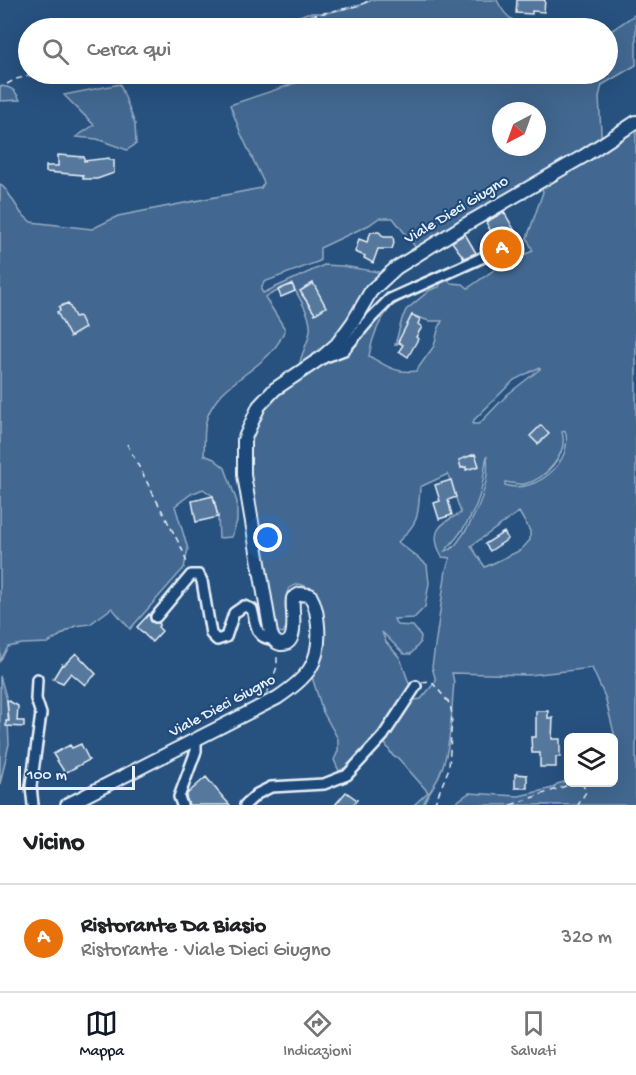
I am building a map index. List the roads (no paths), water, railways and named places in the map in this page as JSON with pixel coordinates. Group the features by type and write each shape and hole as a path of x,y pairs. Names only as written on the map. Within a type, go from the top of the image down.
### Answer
{"main road":[{"name":"Viale Dieci Giugno","path":"67,805 261,707 296,686 312,667 318,653 319,639 315,605 310,595 300,594 293,598 292,639 280,644 273,639 244,475 244,440 259,406 275,389 321,358 337,344 371,291 396,268 584,156 636,122"}],"street":[{"name":"Viale Dieci Giugno","path":"321,358 344,351 390,299 488,255"},
{"path":"156,616 191,575 199,575 211,634 217,640 226,637 234,613 244,606 252,609 258,634 265,639 273,639"},
{"path":"33,805 31,786 41,714 36,699 37,679"},
{"path":"245,805 257,794 271,787 324,784 347,775 382,736 416,686"},
{"path":"182,805 179,797 196,751 196,741"}],"place":[{"name":"Ristorante Da Biasio","path":"502,249"}]}
